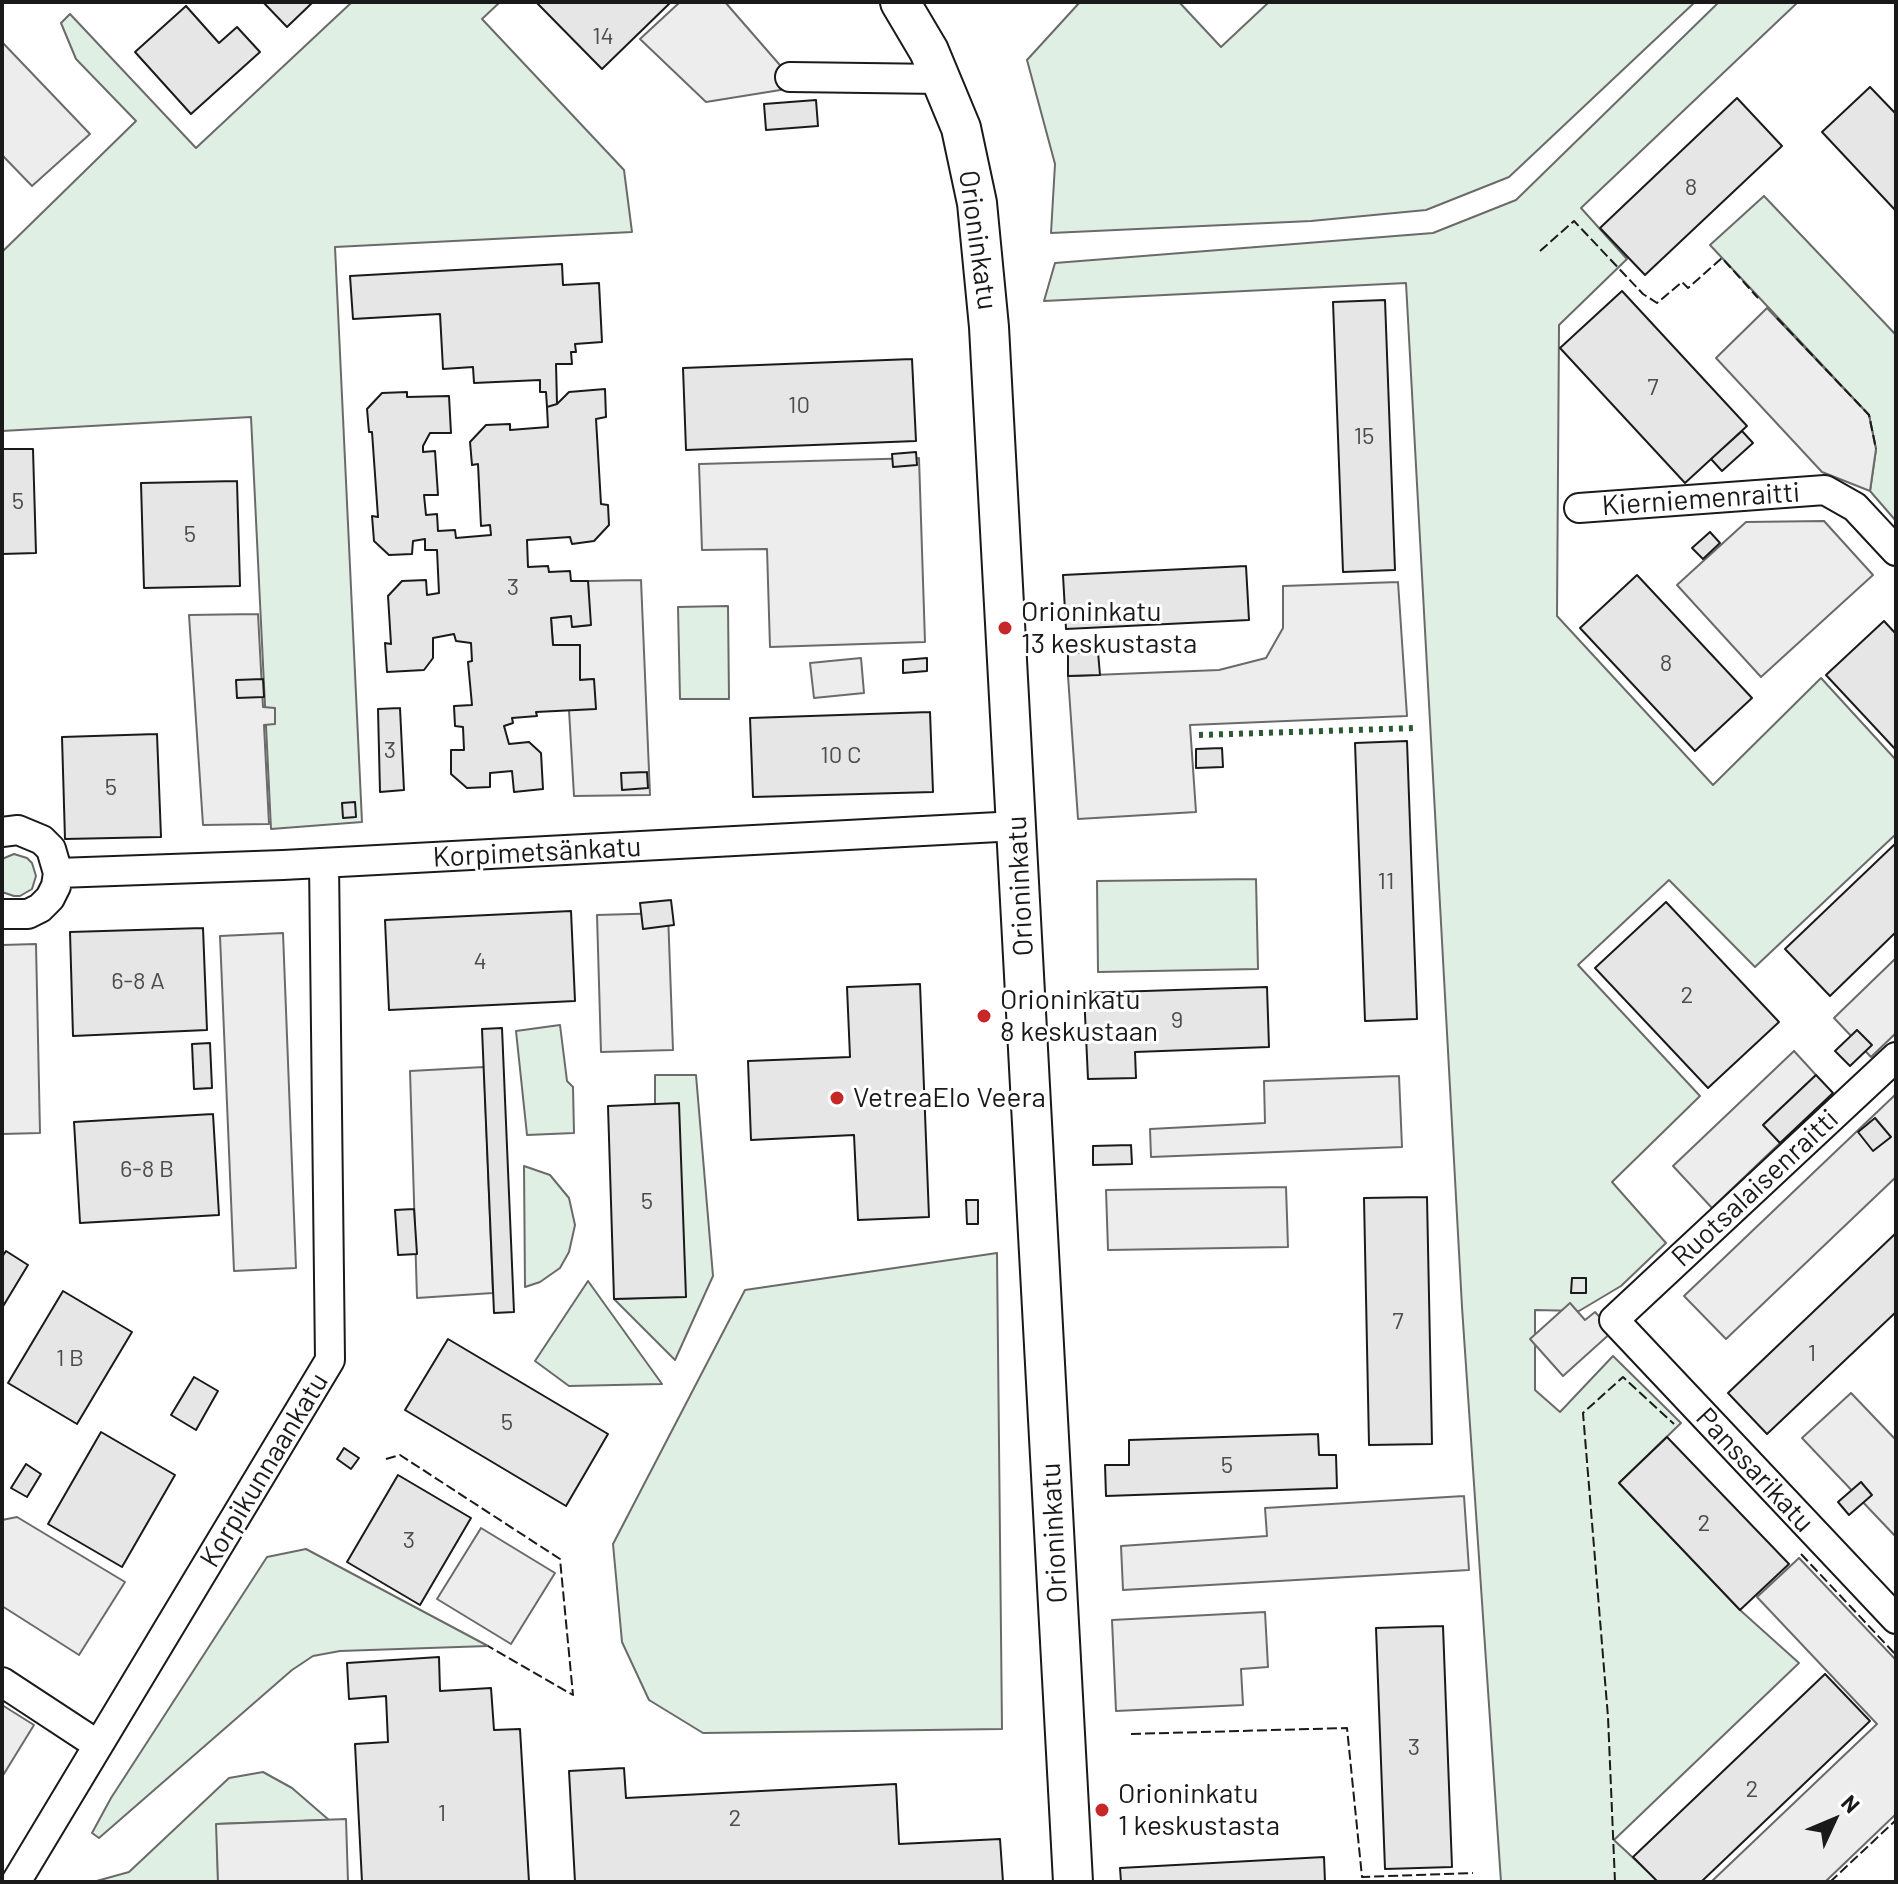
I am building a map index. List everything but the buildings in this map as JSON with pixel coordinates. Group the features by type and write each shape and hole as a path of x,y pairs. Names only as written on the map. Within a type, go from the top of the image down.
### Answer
{"main road":[{"name":"Orioninkatu","path":"900,2 929,51 961,128 979,218 991,348 1073,1882"}],"street":[{"path":"790,77 941,79"},
{"name":"Kierniemenraitti","path":"1579,508 1825,490 1855,507 1896,551"},
{"name":"Korpimetsänkatu","path":"58,873 324,863 1017,826"},
{"path":"2,832 18,830 42,840 51,849 58,873 50,898 40,908 28,914 2,914"},
{"name":"Korpikunnaankatu","path":"16,1882 330,1360 324,863"},
{"name":"Ruotsalaisenraitti","path":"1614,1320 1896,1057"},
{"name":"Panssarikatu","path":"1614,1320 1896,1619"},
{"path":"2,1682 98,1745"}],"green space":[{"path":"352,2 500,2 482,19 624,170 632,232 335,247 362,822 271,829 251,417 2,431 2,252 136,121 76,59 61,23 70,14 196,148"},
{"path":"1080,2 1179,2 1221,47 1269,2 1695,2 1509,177 1426,210 1311,221 1051,233 1055,164 1027,60"},
{"path":"1719,2 1798,2 1581,208 1627,259 1559,325 1557,616 1713,785 1821,678 1896,760 1896,834 1755,967 1669,880 1578,965 1700,1096 1612,1182 1666,1243 1621,1286 1579,1311 1535,1310 1535,1390 1560,1412 1613,1356 1681,1423 1619,1483 1740,1610 1799,1663 1614,1840 1659,1882 1501,1882 1462,1307 1406,283 1044,301 1055,263 1433,233 1516,200"},
{"path":"1764,196 1896,335 1896,521 1870,491 1876,449 1869,415 1710,245"},
{"path":"728,606 729,699 680,699 678,607"},
{"path":"14,854 32,863 36,876 32,889 20,896 2,892 2,859"},
{"path":"1256,879 1258,969 1098,972 1097,881"},
{"path":"560,1025 567,1081 573,1087 574,1133 527,1135 516,1031"},
{"path":"655,1075 696,1075 713,1276 675,1360 614,1299 685,1296 655,1105"},
{"path":"524,1166 550,1175 569,1198 575,1225 569,1252 560,1268 540,1282 525,1287"},
{"path":"997,1253 1002,1729 703,1733 649,1700 622,1642 613,1544 745,1290"},
{"path":"588,1281 662,1384 569,1386 535,1361"},
{"path":"306,1549 488,1646 340,1651 313,1656 292,1670 99,1838 92,1833 111,1798 267,1557"},
{"path":"263,1772 292,1788 329,1820 217,1824 218,1882 93,1882 129,1872 229,1778"}],"shaded area":[{"path":"680,2 725,2 799,87 706,102 640,39"},
{"path":"2,42 90,134 32,186 2,155"},
{"path":"1767,308 1869,415 1876,449 1870,491 1822,472 1716,358"},
{"path":"919,458 925,642 770,647 767,549 702,550 699,464"},
{"path":"1824,521 1873,575 1761,677 1677,585 1746,522"},
{"path":"641,580 650,795 574,796 569,710 593,679 580,680 579,645 553,645 551,618 571,616 573,627 590,625 588,581"},
{"path":"1398,582 1407,716 1190,725 1196,812 1078,819 1068,676 1219,670 1266,658 1283,628 1283,586"},
{"path":"258,614 263,707 275,708 275,724 264,725 269,824 203,825 189,615"},
{"path":"861,658 864,693 814,698 810,663"},
{"path":"668,913 673,1050 601,1052 597,915"},
{"path":"283,933 296,1268 234,1271 220,936"},
{"path":"36,944 40,1133 2,1134 2,945"},
{"path":"1896,958 1896,1033 1871,1057 1834,1018"},
{"path":"1794,1051 1816,1075 1764,1124 1780,1143 1712,1208 1673,1166"},
{"path":"484,1067 493,1293 417,1298 410,1071"},
{"path":"1399,1076 1402,1147 1151,1157 1150,1129 1265,1123 1264,1081"},
{"path":"1896,1094 1896,1177 1726,1339 1684,1296"},
{"path":"1286,1187 1288,1247 1108,1250 1106,1190"},
{"path":"1570,1303 1585,1320 1595,1312 1613,1331 1563,1376 1530,1339"},
{"path":"1851,1393 1896,1440 1896,1537 1802,1438"},
{"path":"1464,1496 1469,1570 1123,1590 1121,1546 1267,1536 1265,1508"},
{"path":"17,1517 125,1582 79,1655 2,1606 2,1520"},
{"path":"481,1528 555,1573 511,1644 437,1599"},
{"path":"1799,1558 1896,1660 1896,1814 1825,1882 1711,1882 1877,1724 1757,1597"},
{"path":"1265,1612 1268,1667 1241,1669 1243,1705 1116,1711 1112,1620"},
{"path":"2,1705 34,1725 2,1777"},
{"path":"346,1819 348,1882 218,1882 216,1824"}],"hedge":[{"path":"1199,735 1416,728"}],"fence":[{"path":"1540,251 1574,221 1643,294 1657,303 1682,282 1688,288 1722,258 1758,298"},
{"path":"1777,318 1869,415 1876,449"},
{"path":"1615,1882 1608,1717 1583,1413 1623,1377 1674,1424"},
{"path":"386,1459 400,1455 560,1559 573,1695 488,1646"},
{"path":"1801,1554 1896,1655"},
{"path":"1131,1734 1347,1728 1362,1877 1473,1873"},
{"path":"1830,1882 1896,1820"}],"place":[{"name":"Orioninkatu 13 keskustasta","path":"1005,628"},
{"name":"Orioninkatu 8 keskustaan","path":"984,1016"},
{"name":"VetreaElo Veera","path":"837,1098"},
{"name":"Orioninkatu 1 keskustasta","path":"1102,1810"}]}
